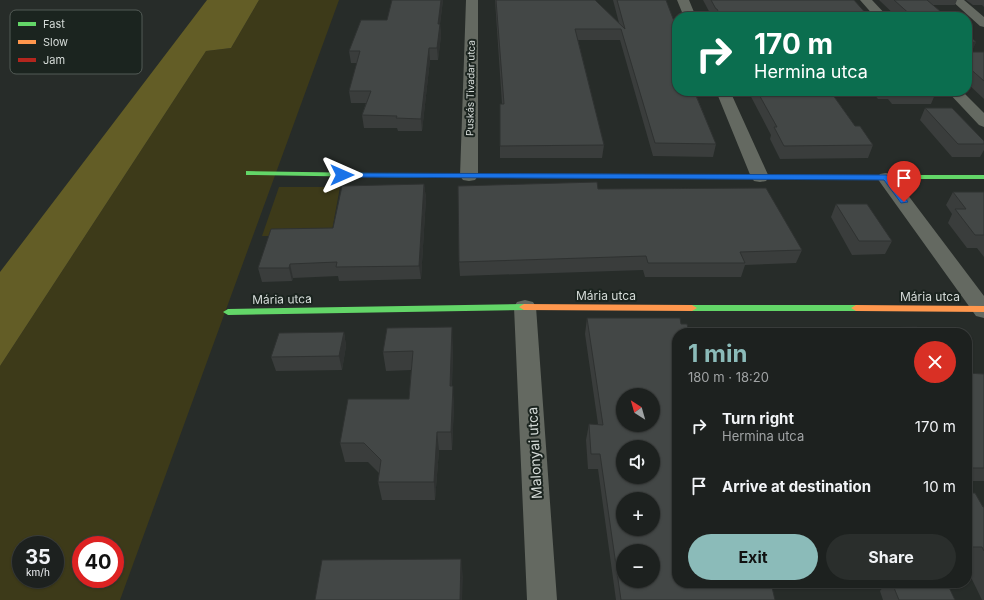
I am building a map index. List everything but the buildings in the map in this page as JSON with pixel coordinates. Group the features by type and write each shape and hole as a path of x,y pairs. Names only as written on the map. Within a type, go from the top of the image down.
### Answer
{"street":[{"name":"Puskás Tivadar utca","path":"469,176 472,0"},
{"path":"683,0 688,12"},
{"path":"866,0 877,12"},
{"path":"957,0 971,12"},
{"path":"972,13 984,23"},
{"path":"725,96 760,177"},
{"path":"959,96 984,122"},
{"path":"249,174 886,178 984,177"},
{"path":"886,178 984,309"},
{"name":"Mária utca","path":"228,312 525,307 984,309"},
{"name":"Malonyai utca","path":"525,307 542,600"}],"shaded area":[{"path":"207,0 259,0 231,48 206,51 0,366 0,272"},
{"path":"259,0 339,0 120,600 0,600 0,366 206,51 231,48"},
{"path":"279,187 340,187 331,236 262,236"}],"traffic: fast":[{"path":"249,173 434,176"},
{"path":"777,177 984,177"},
{"path":"228,312 524,307"},
{"path":"692,308 856,308"}],"traffic: slow":[{"path":"434,176 619,176"},
{"path":"524,307 692,308"},
{"path":"856,308 984,309"}],"traffic: jam":[{"path":"619,176 777,177"}],"route":[{"path":"342,175 886,178 904,202"}]}
